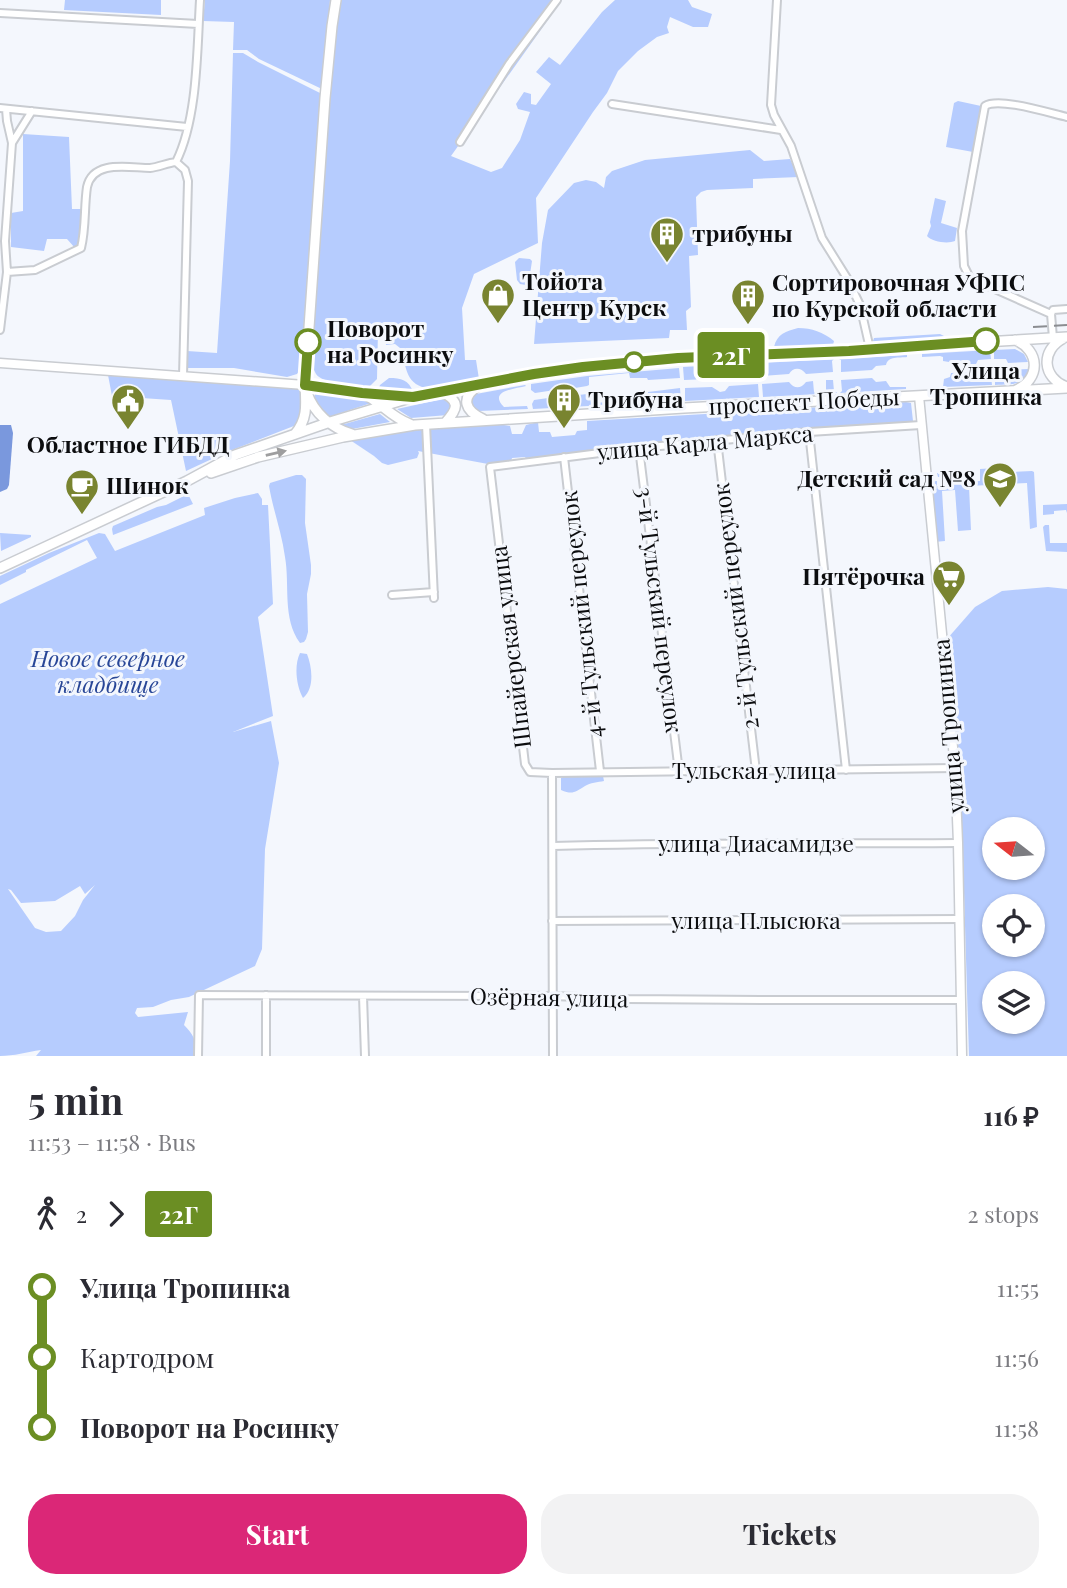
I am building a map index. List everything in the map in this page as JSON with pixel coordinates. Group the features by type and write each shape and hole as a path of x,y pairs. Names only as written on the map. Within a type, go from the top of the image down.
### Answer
{"main road":[{"path":"295,434 306,411 305,385 325,98 336,0"},
{"path":"0,568 187,481 235,455 413,397 583,367 667,359 1066,337"},
{"path":"1066,337 1052,347 1047,363 1054,379 1067,387"},
{"path":"1014,340 1028,349 1034,365 1033,374 1028,381 1014,390"},
{"path":"0,363 305,385 413,397"},
{"path":"483,384 469,393 467,402 471,412 488,420"},
{"path":"305,385 312,405 322,417 353,435"},
{"name":"проспект Победы","path":"187,481 258,457 353,435 415,425 1067,387"},
{"path":"441,392 452,398 456,404 455,411 445,423"},
{"path":"362,393 404,422 415,425"},
{"name":"улица Тропинка","path":"919,396 955,768 962,1056"}],"street":[{"path":"7,272 35,270 81,248 88,185 93,176 108,167 151,168 176,162 184,147 192,110 200,0"},
{"path":"460,142 509,64 557,0"},
{"path":"777,0 772,104 774,116 796,158 822,238 851,284 860,305 870,349"},
{"path":"0,13 198,24"},
{"path":"1051,314 970,278 964,266 962,232 985,106 998,103 1067,117"},
{"path":"612,104 782,130"},
{"path":"12,143 4,128 3,109 187,127"},
{"path":"0,330 7,272 3,248 12,143 32,111"},
{"path":"176,162 185,170 188,181 183,376"},
{"path":"0,169 9,169"},
{"path":"1053,338 1051,314 1053,310 1067,309"},
{"path":"393,595 434,595 426,424"},
{"name":"улица Карла Маркса","path":"490,467 717,440 922,425"},
{"path":"809,432 846,770"},
{"name":"2-й Тульский переулок","path":"717,440 755,771"},
{"name":"3-й Тульский переулок","path":"639,448 680,772"},
{"name":"4-й Тульский переулок","path":"564,457 600,771"},
{"name":"Шпайерская улица","path":"490,467 525,765 530,772 552,773 552,1056"},
{"name":"Тульская улица","path":"552,773 955,768"},
{"name":"улица Диасамидзе","path":"553,846 958,843"},
{"name":"улица Плысюка","path":"552,921 960,919"},
{"name":"Озёрная улица","path":"198,1056 199,995 961,1000"},
{"path":"266,995 266,1056"},
{"path":"363,996 365,1056"}],"green space":[{"path":"65,0 161,0 161,15 64,10"},
{"path":"205,0 330,0 324,90 259,59 247,50 233,50 234,22 203,21"},
{"path":"341,0 562,0 451,156 491,172 502,168 520,140 530,112 518,109 516,104 524,92 531,94 531,104 536,105 551,84 536,72 549,57 560,65 602,12 615,0 688,0 692,7 712,14 708,27 693,27 670,17 667,27 669,33 657,37 638,51 618,71 607,93 536,198 538,243 474,274 462,308 465,360 476,360 479,379 426,388 419,386 407,372 400,348 395,344 386,345 384,329 378,329 377,379 369,387 325,380 314,371 313,346 322,192 337,18"},
{"path":"233,53 243,53 322,94 304,365 297,374 287,377 234,368 186,368 187,351 217,353 230,161"},
{"path":"958,101 981,106 973,152 946,147 954,103"},
{"path":"23,134 69,137 72,209 81,209 79,244 75,248 67,239 47,239 44,251 11,247 11,213 23,211"},
{"path":"750,150 764,161 790,159 799,177 753,179 753,188 707,190 696,197 698,255 689,256 691,307 686,311 687,330 670,330 669,338 534,344 542,243 548,210 574,183 586,180 596,182 604,188 606,177 612,171 645,160"},
{"path":"935,198 946,201 941,223 957,228 955,241 940,242 927,236"},
{"path":"519,258 532,261 526,285 517,280 515,262"},
{"path":"798,328 821,333 834,341 833,345 774,347 783,334"},
{"path":"940,334 946,337 873,341 874,338"},
{"path":"1015,349 1024,354 1028,362 1008,363 1006,359 994,359 994,350"},
{"path":"990,350 991,359 978,360 976,364 951,366 940,356 922,357 922,354"},
{"path":"907,355 891,359 886,365 876,366 872,370 841,372 839,359"},
{"path":"834,359 833,372 806,374 797,369 789,374 761,376 761,363"},
{"path":"757,363 757,376 729,378 720,374 711,379 684,380 683,367"},
{"path":"679,368 680,378 648,380 630,378 629,373 589,377 587,386 569,389 567,386 556,387 555,390 535,393 531,390 531,384 587,376"},
{"path":"1029,369 1020,382 995,385 995,376 1007,375 1008,370"},
{"path":"976,372 978,376 991,376 992,385 943,387 944,379 950,377 951,373"},
{"path":"108,375 232,380 294,387 303,398 299,424 186,471 171,400 112,396"},
{"path":"389,378 404,380 413,392 378,390"},
{"path":"872,378 876,382 886,381 890,387 906,389 840,393 841,380"},
{"path":"826,380 833,380 834,391 837,393 763,397 762,384 789,382 797,387 813,381 814,392 826,391"},
{"path":"758,384 759,397 685,401 685,388 712,387 720,392 729,386"},
{"path":"525,385 504,392 499,397 504,407 527,406 528,409 478,411 471,405 476,394"},
{"path":"680,388 681,401 533,409 532,404 534,400 555,397 557,400 567,400 570,396 587,394 591,403 631,401 631,396"},
{"path":"319,391 370,400 371,403 329,417 314,399"},
{"path":"447,398 452,407 448,415 411,418 397,409"},
{"path":"911,403 911,423 527,460 525,457 512,458 511,462 488,464 418,451 417,458 388,465 350,440 422,429 498,424 510,426 512,434 522,434 526,425 538,422 539,432 550,432 552,437 575,435 577,431 587,430 587,421"},
{"path":"380,414 390,422 352,429 341,425"},
{"path":"1011,467 1012,472 1034,472 1037,527 1030,529 1027,483 969,486 971,530 958,531 955,490 942,491 945,541 934,542 929,482 937,481 937,486 949,485 948,477 938,477 937,473 941,475 956,472 957,482 980,481 980,469"},
{"path":"302,475 306,479 305,523 311,565 307,594 308,632 304,642 300,643 291,623 284,548 269,486 270,483"},
{"name":"Новое северное кладбище","path":"258,493 262,505 268,505 273,604 258,617 273,716 233,732 271,721 279,763 265,849 262,949 255,966 189,997 153,1007 137,1008 135,1013 138,1017 188,1012 184,1025 194,1039 196,1056 36,1056 41,1050 0,1056 0,604 97,558 87,540 0,585 0,576 99,533 105,534 115,551 205,515 204,508","holes":["95,885 75,916 61,931 46,932 35,928 8,889 21,903 55,901 80,886 85,894"]},
{"path":"188,494 193,504 113,535 113,526"},
{"path":"1067,504 1067,513 1066,510 1054,511 1054,514 1043,515 1043,505"},
{"path":"1045,525 1049,525 1050,543 1067,543 1067,552 1046,551"},
{"path":"0,533 31,535 31,537 1,551"},
{"path":"1048,587 1067,589 1067,1056 969,1056 961,795 947,639 975,607 1002,591"},
{"path":"300,653 307,654 311,671 311,683 303,698 297,676"},
{"path":"565,776 603,776 604,781 589,784 574,792 561,790 561,778"}],"shaded area":[{"path":"0,425 11,425 13,433 9,485 0,492"}],"railway":[{"path":"1033,327 1067,325"}],"bus line":[{"name":"22Г","path":"308,342 305,385 413,397 583,367 678,358 849,351 986,341"}],"place":[{"name":"трибуны","path":"667,264"},
{"name":"Тойота Центр Курск","path":"498,325"},
{"name":"Сортировочная УФПС по Курской области","path":"748,326"},
{"name":"Улица Тропинка","path":"986,341"},
{"name":"Поворот на Росинку","path":"308,342"},
{"name":"Трибуна","path":"564,430"},
{"name":"Областное ГИБДД","path":"128,431"},
{"name":"Детский сад №8","path":"1000,509"},
{"name":"Шинок","path":"82,516"},
{"name":"Пятёрочка","path":"949,607"}]}
